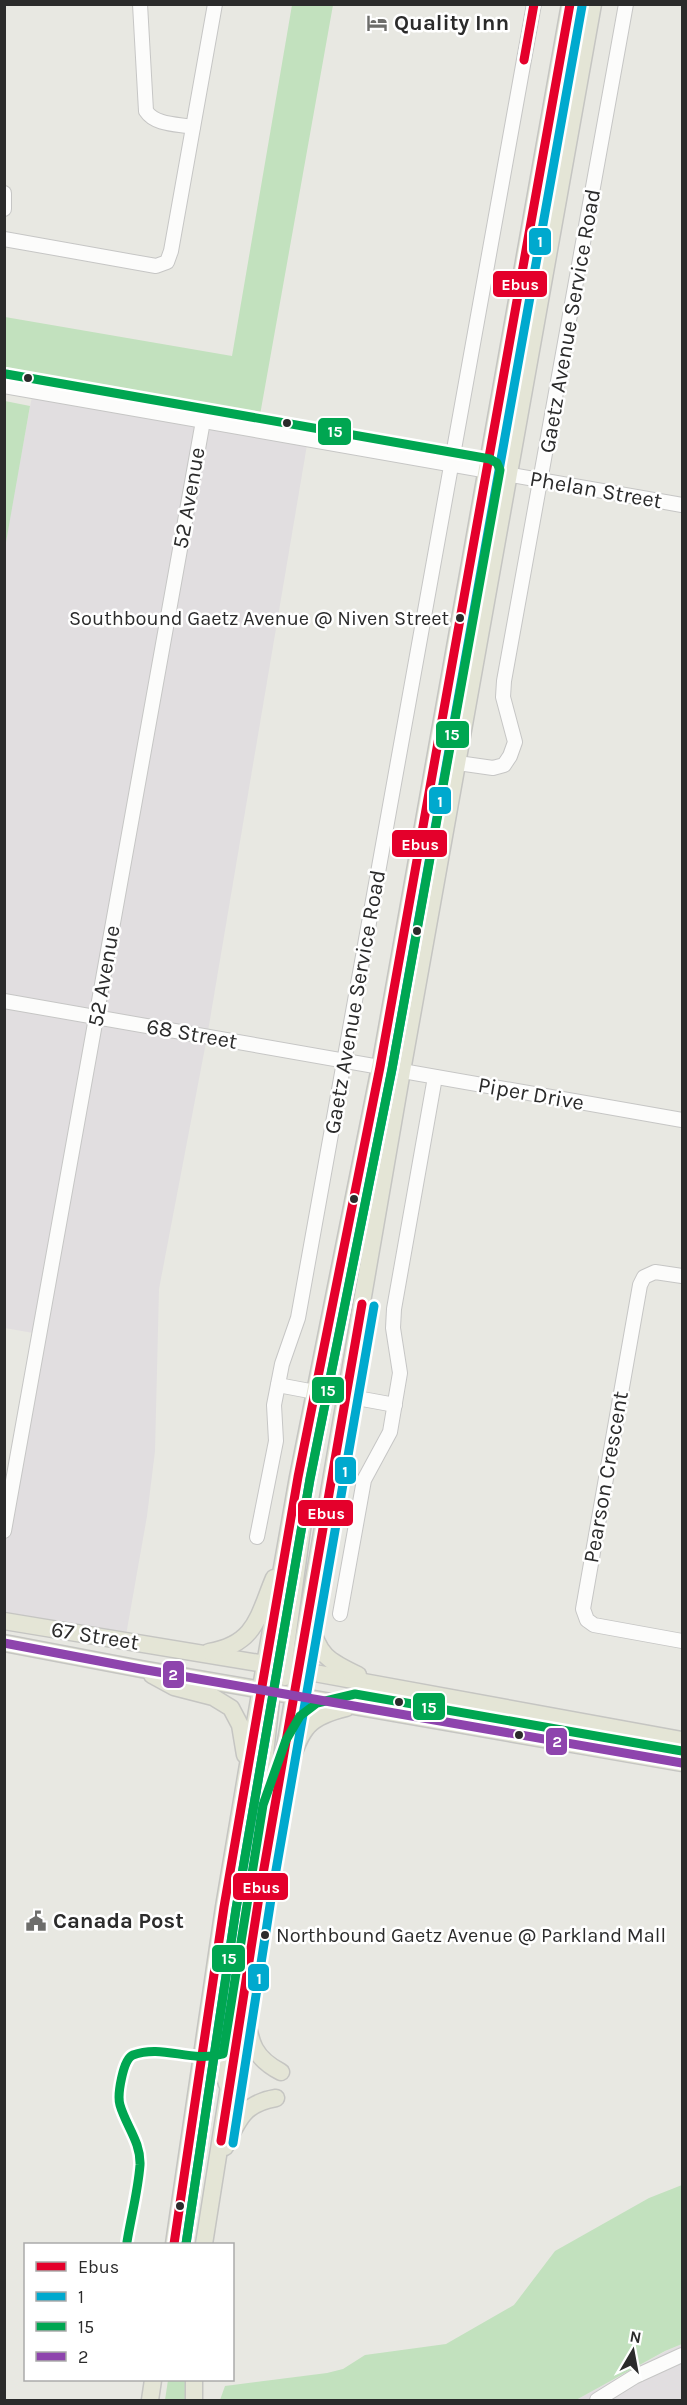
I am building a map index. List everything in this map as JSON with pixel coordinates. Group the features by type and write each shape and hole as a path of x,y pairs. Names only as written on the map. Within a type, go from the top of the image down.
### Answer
{"main road":[{"path":"255,1919 254,1852 266,1690 265,1664 298,1477 380,1067 570,4"},
{"path":"204,2243 255,1919 294,1695 286,1683 308,1615 402,1071 594,4"},
{"path":"291,1669 305,1508 298,1477"},
{"path":"200,1653 230,1647 248,1635 286,1552"},
{"path":"308,1615 315,1642 329,1660 381,1685"},
{"name":"67 Street","path":"4,1621 265,1664 682,1740"},
{"name":"67 Street","path":"4,1643 682,1763"},
{"path":"141,1669 174,1687 213,1697 231,1708 240,1725 247,1767"},
{"path":"174,2243 247,1767 266,1690"},
{"path":"395,1712 433,1708 461,1711 471,1702"},
{"path":"275,1807 297,1744 309,1724 324,1713 354,1706"},
{"path":"472,1726 480,1718 490,1716 559,1727 592,1724"},
{"path":"224,1907 231,1927 221,2061 229,2090"},
{"path":"243,1998 249,2034 255,2051 269,2066 281,2072"},
{"path":"218,2161 245,2112 258,2102 276,2098"},
{"path":"150,2400 153,2381"},
{"path":"194,2381 194,2400"}],"street":[{"path":"140,4 146,111 153,119 193,127"},
{"path":"4,239 156,266 165,264 171,251 214,4"},
{"name":"Gaetz Avenue Service Road","path":"258,1537 276,1441 274,1412 278,1385 284,1357 298,1318 534,4"},
{"name":"Gaetz Avenue Service Road","path":"458,763 485,768 500,767 515,746 505,706 504,688 626,4"},
{"path":"4,193 4,209"},
{"name":"Phelan Street","path":"4,386 682,505"},
{"name":"52 Avenue","path":"4,1531 203,421"},
{"name":"68 Street","path":"4,1001 380,1067"},
{"name":"Piper Drive","path":"380,1067 682,1120"},
{"path":"340,1614 364,1480 388,1439 395,1405 400,1372 393,1328 394,1309 435,1077"},
{"name":"Pearson Crescent","path":"682,1276 656,1272 644,1277 640,1285 584,1609 587,1620 594,1625 682,1641"},
{"path":"278,1385 315,1392"},
{"path":"346,1396 395,1405"},
{"path":"597,2400 634,2377 682,2355"}],"shaded area":[{"path":"33,391 308,439 207,1037 159,1289 155,1451 147,1516 125,1641 5,1621 5,1532 39,1334 5,1328 4,548"},
{"path":"682,2344 682,2400 576,2400 666,2351"}],"green space":[{"path":"292,5 333,5 260,415 5,373 5,317 232,356"},
{"path":"4,401 30,406 5,548"},
{"path":"682,2185 682,2344 576,2400 220,2400 225,2386 327,2373 343,2369 365,2355 446,2344 514,2305 555,2251 649,2198"},
{"path":"168,2381 188,2381 189,2400 165,2400"}],"transit line":[{"name":"Ebus","path":"524,60 534,4"},
{"name":"Ebus","path":"174,2243 224,1907 298,1477 380,1067 570,4"},
{"name":"1","path":"186,2243 236,1909 310,1479 392,1069 582,6"},
{"name":"15","path":"6,374 490,459 497,463 500,470 392,1069 310,1479 236,1909 186,2243"},
{"name":"Ebus","path":"221,2141 259,1897 362,1304"},
{"name":"1","path":"233,2143 271,1899 374,1306"},
{"name":"2","path":"4,1643 682,1763"},
{"name":"15","path":"127,2242 140,2157 119,2100 126,2063 133,2055 144,2052 199,2056 223,2054 263,1805 286,1740 300,1716 317,1703 355,1694 682,1751"}],"place":[{"name":"Quality Inn","path":"377,23"},
{"name":"Southbound Gaetz Avenue @ Niven Street","path":"460,618"},
{"name":"Canada Post","path":"36,1921"},
{"name":"Northbound Gaetz Avenue @ Parkland Mall","path":"265,1935"}]}
